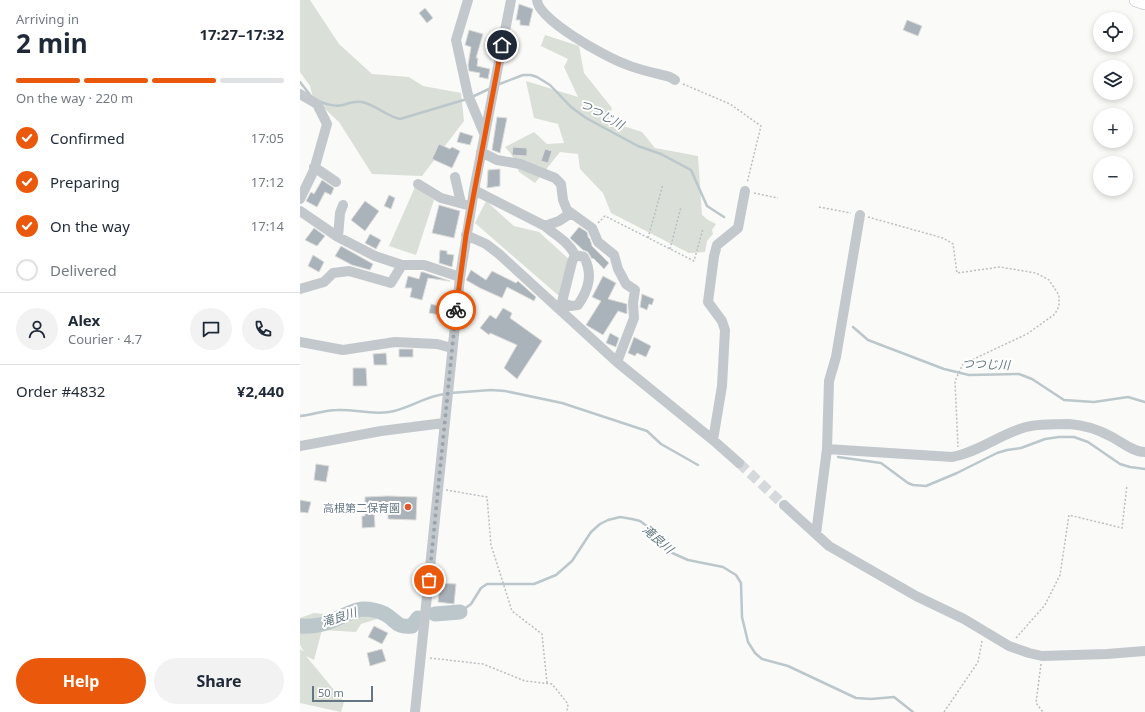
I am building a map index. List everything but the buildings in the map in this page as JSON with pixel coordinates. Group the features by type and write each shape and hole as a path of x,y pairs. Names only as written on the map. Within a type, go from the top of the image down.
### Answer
{"main road":[{"path":"1136,0 1145,3"}],"street":[{"path":"468,0 456,40 468,95 484,134"},
{"path":"466,205 474,190 510,0"},
{"path":"537,0 539,8 563,31 624,64 670,77 675,80"},
{"path":"300,94 316,104 327,124 314,167 300,199"},
{"path":"481,152 497,160 520,164 555,178 561,184 563,200 567,210 592,228 598,242 614,255 618,269 626,284 635,290 633,303 634,318 617,362"},
{"path":"314,167 336,182"},
{"path":"415,712 422,657 452,348 466,235 466,205 455,177"},
{"path":"418,184 441,198 466,205"},
{"path":"474,190 545,226 573,249 575,255 561,306"},
{"path":"713,440 722,386 725,330 722,321 708,302 714,256 717,245 738,228 745,191"},
{"path":"338,236 340,213 343,205"},
{"path":"300,211 338,236 375,256 402,266 424,264 460,277"},
{"path":"545,226 560,221 571,213"},
{"path":"816,534 827,449 829,381 836,357 860,215"},
{"path":"466,235 486,244 499,254 561,306 617,362 739,463"},
{"path":"561,306 578,305 590,277 588,265 584,257 575,255"},
{"path":"300,289 324,282 333,273 349,271 391,284 402,266"},
{"path":"300,342 343,350 395,342 437,344 452,348"},
{"path":"300,446 381,431 444,423"},
{"path":"827,449 952,457 966,454 1006,434 1026,427 1069,424 1092,428 1110,436 1138,452 1145,452"},
{"path":"784,505 829,546 916,596 964,619 1009,646 1042,656 1145,651"}],"path":[{"path":"675,80 730,104 761,126 745,191 778,198"},
{"path":"648,238 663,184"},
{"path":"670,249 681,207"},
{"path":"819,207 860,215 943,238 953,244 957,273 1000,267 1036,273 1049,280 1059,295 1059,306 1055,314 1048,320 1026,334 963,364 955,381 958,456"},
{"path":"592,228 605,216 694,261 703,229"},
{"path":"1009,646 1045,605 1060,574 1069,515 1122,528 1127,485"},
{"path":"438,488 487,497 491,545 512,611 542,634 547,683"},
{"path":"944,712 978,662 984,631"},
{"path":"1042,656 1036,703 1043,712"},
{"path":"422,657 483,664 524,681 552,684 568,704 567,712"}],"shaded area":[{"path":"300,0 310,0 339,44 372,74 409,77 423,86 461,93 464,121 422,176 372,174 339,122 313,98 310,86 300,72"},
{"path":"545,35 579,46 584,73 612,108 608,121 642,132 655,148 698,156 702,215 716,224 712,230 713,234 707,241 705,252 689,253 611,213 603,193 580,169 578,154 560,152 535,183 519,172 512,155 505,147 534,132 547,144 564,143 558,124 534,118 526,81 578,97 564,67 568,59 541,46"},
{"path":"415,187 434,200 416,255 389,246"},
{"path":"486,201 514,226 539,232 572,262 559,296 475,223"},
{"path":"363,611 375,615 377,619 361,624 356,632 322,630 314,660 306,656 344,702 341,712 300,703 300,649 304,652 300,645 300,618 314,613 336,615"}],"waterway":[{"name":"つつじ川","path":"497,85 523,75 537,77 550,85 571,107 586,118 638,146 661,154 691,170 707,206 724,217"},
{"name":"つつじ川","path":"300,82 311,96"},
{"name":"つつじ川","path":"472,97 491,88"},
{"name":"つつじ川","path":"318,101 336,106 354,102 367,103 390,116 400,119 467,99"},
{"name":"つつじ川","path":"853,327 868,340 944,369 969,375 1019,374 1032,379 1064,400 1094,402 1128,397 1145,402"},
{"path":"450,393 491,390 505,391 562,403 647,431 661,444 698,465"},
{"path":"300,416 337,410 375,413 389,412 431,397 445,394"},
{"path":"838,457 881,463 908,483 926,486 957,473 997,453 1021,448 1045,439 1074,437 1088,442 1120,464 1145,469"},
{"name":"滝良川","path":"460,612 471,604 481,588 487,584 534,584 556,575 572,561 591,532 600,524 620,517 632,519 640,521 651,529 670,552 688,560 723,567 736,575 741,583 742,617 748,642 755,653 762,659 788,666 856,698 871,699 894,697 913,712"},
{"name":"滝良川","path":"300,626 330,622 352,612 363,609 383,613 399,625 403,626 412,626 418,618"},
{"name":"滝良川","path":"435,614 460,612"}],"tunnel":[{"path":"739,463 784,505"}],"way so far":[{"path":"429,580 456,310"}],"place":[{"name":"高根第二保育園","path":"408,507"}],"route":[{"path":"456,310 466,235 502,45"}]}
